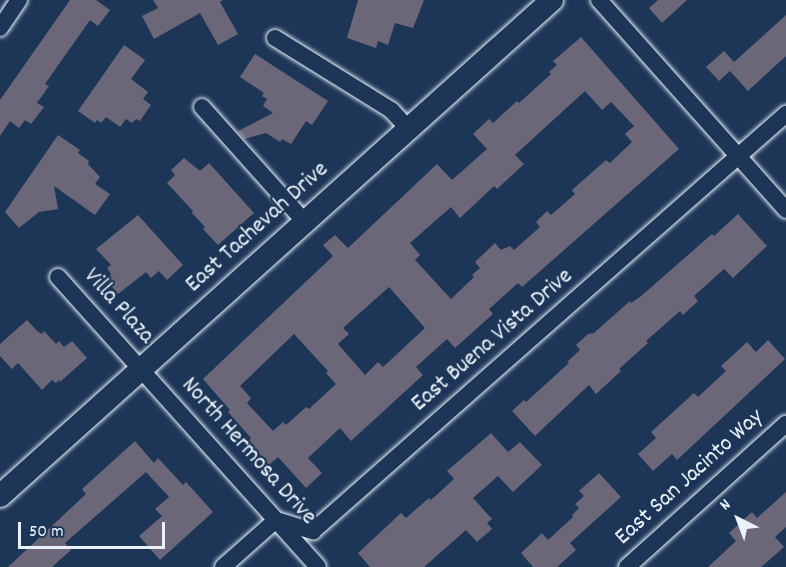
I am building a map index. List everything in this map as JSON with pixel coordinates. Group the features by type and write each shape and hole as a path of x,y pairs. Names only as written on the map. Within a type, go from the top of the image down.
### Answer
{"street":[{"path":"0,28 19,0"},
{"name":"East Tachevah Drive","path":"0,496 552,0"},
{"path":"599,0 786,210"},
{"path":"275,38 391,110 408,128"},
{"path":"202,107 305,222"},
{"name":"East Buena Vista Drive","path":"276,520 313,531 786,114"},
{"name":"Villa Plaza","path":"58,277 142,369"},
{"name":"North Hermosa Drive","path":"142,369 318,567"},
{"name":"East San Jacinto Way","path":"627,567 786,424"},
{"path":"223,567 276,520"}],"building":[{"path":"70,0 96,0 110,10 98,26 90,20 45,84 49,86 37,103 44,107 31,124 25,120 19,128 10,121 0,136 0,100"},
{"path":"153,0 223,0 220,2 238,34 218,45 200,13 154,39 142,16 158,8"},
{"path":"358,0 424,0 413,28 395,23 388,45 378,41 376,48 347,38"},
{"path":"658,0 687,0 662,23 649,8"},
{"path":"786,15 786,56 748,91 730,71 719,81 706,67 724,51 734,62"},
{"path":"581,37 679,149 522,287 518,283 489,309 493,314 455,348 447,339 416,367 423,375 351,441 340,428 308,458 322,473 306,488 278,457 269,465 248,441 251,438 228,412 230,410 203,379 333,256 323,245 335,235 348,248 437,164 452,180 487,149 473,134 489,119 493,123 517,101 519,103 551,74 549,72 557,65 553,61","holes":["585,91 602,110 611,102 634,126 625,134 632,142 610,163 606,160 572,190 575,194 551,215 547,211 536,222 540,227 514,250 510,246 501,250 495,243 475,262 480,268 472,275 474,277 451,299 415,260 420,255 410,243 451,207 460,218 494,186 497,189 524,164 515,155","389,287 425,328 383,367 378,362 365,375 338,344 349,334 343,328","294,334 328,371 326,373 336,384 309,409 306,407 286,425 283,422 273,431 247,403 251,398 240,386"]},
{"path":"124,45 145,60 131,79 148,92 143,99 151,105 140,121 136,119 132,123 126,119 120,127 106,117 101,123 97,120 95,123 78,111"},
{"path":"255,54 328,101 312,125 306,121 291,144 282,139 280,142 266,133 244,139 238,131 273,113 263,106 267,99 262,96 264,93 240,77"},
{"path":"58,135 80,150 78,153 89,161 88,164 100,177 95,184 110,194 95,215 54,186 58,209 39,212 19,228 5,212"},
{"path":"184,158 200,171 209,163 254,213 218,245 203,229 205,227 192,213 193,211 167,183 175,175 171,170"},
{"path":"738,214 767,246 733,278 724,269 694,296 698,301 683,315 680,311 646,341 648,343 596,394 589,385 535,436 512,411 524,400 526,402 569,363 567,362 580,350 576,345 588,334 594,333 630,301 631,303 640,297"},
{"path":"138,215 183,265 167,280 159,271 151,278 146,272 118,294 106,280 111,274 107,268 111,265 96,249"},
{"path":"27,320 37,331 42,334 44,331 56,344 59,341 64,347 72,341 87,358 60,382 59,380 56,383 52,380 42,390 18,363 12,369 0,356 0,344"},
{"path":"768,340 785,359 677,460 672,454 653,471 638,454 656,438 651,432 694,393 698,397 726,371 721,366 747,342 756,352"},
{"path":"491,433 508,452 520,442 542,465 513,492 498,476 473,498 492,519 487,523 492,529 477,542 466,530 424,567 370,567 358,553 401,513 406,518 429,498 431,500 454,479 447,471"},
{"path":"135,441 154,463 158,458 183,485 186,482 213,512 160,560 139,536 162,516 155,509 169,497 146,472 65,543 71,550 52,567 8,567 86,494 82,489"},
{"path":"599,473 621,497 570,543 576,550 557,567 533,567 521,553 542,533 548,540 573,517 572,515 579,508 575,504 584,496 579,491"},
{"path":"786,492 786,527 775,537 784,547 761,567 708,567 736,541 729,533 752,512 757,518"}]}
